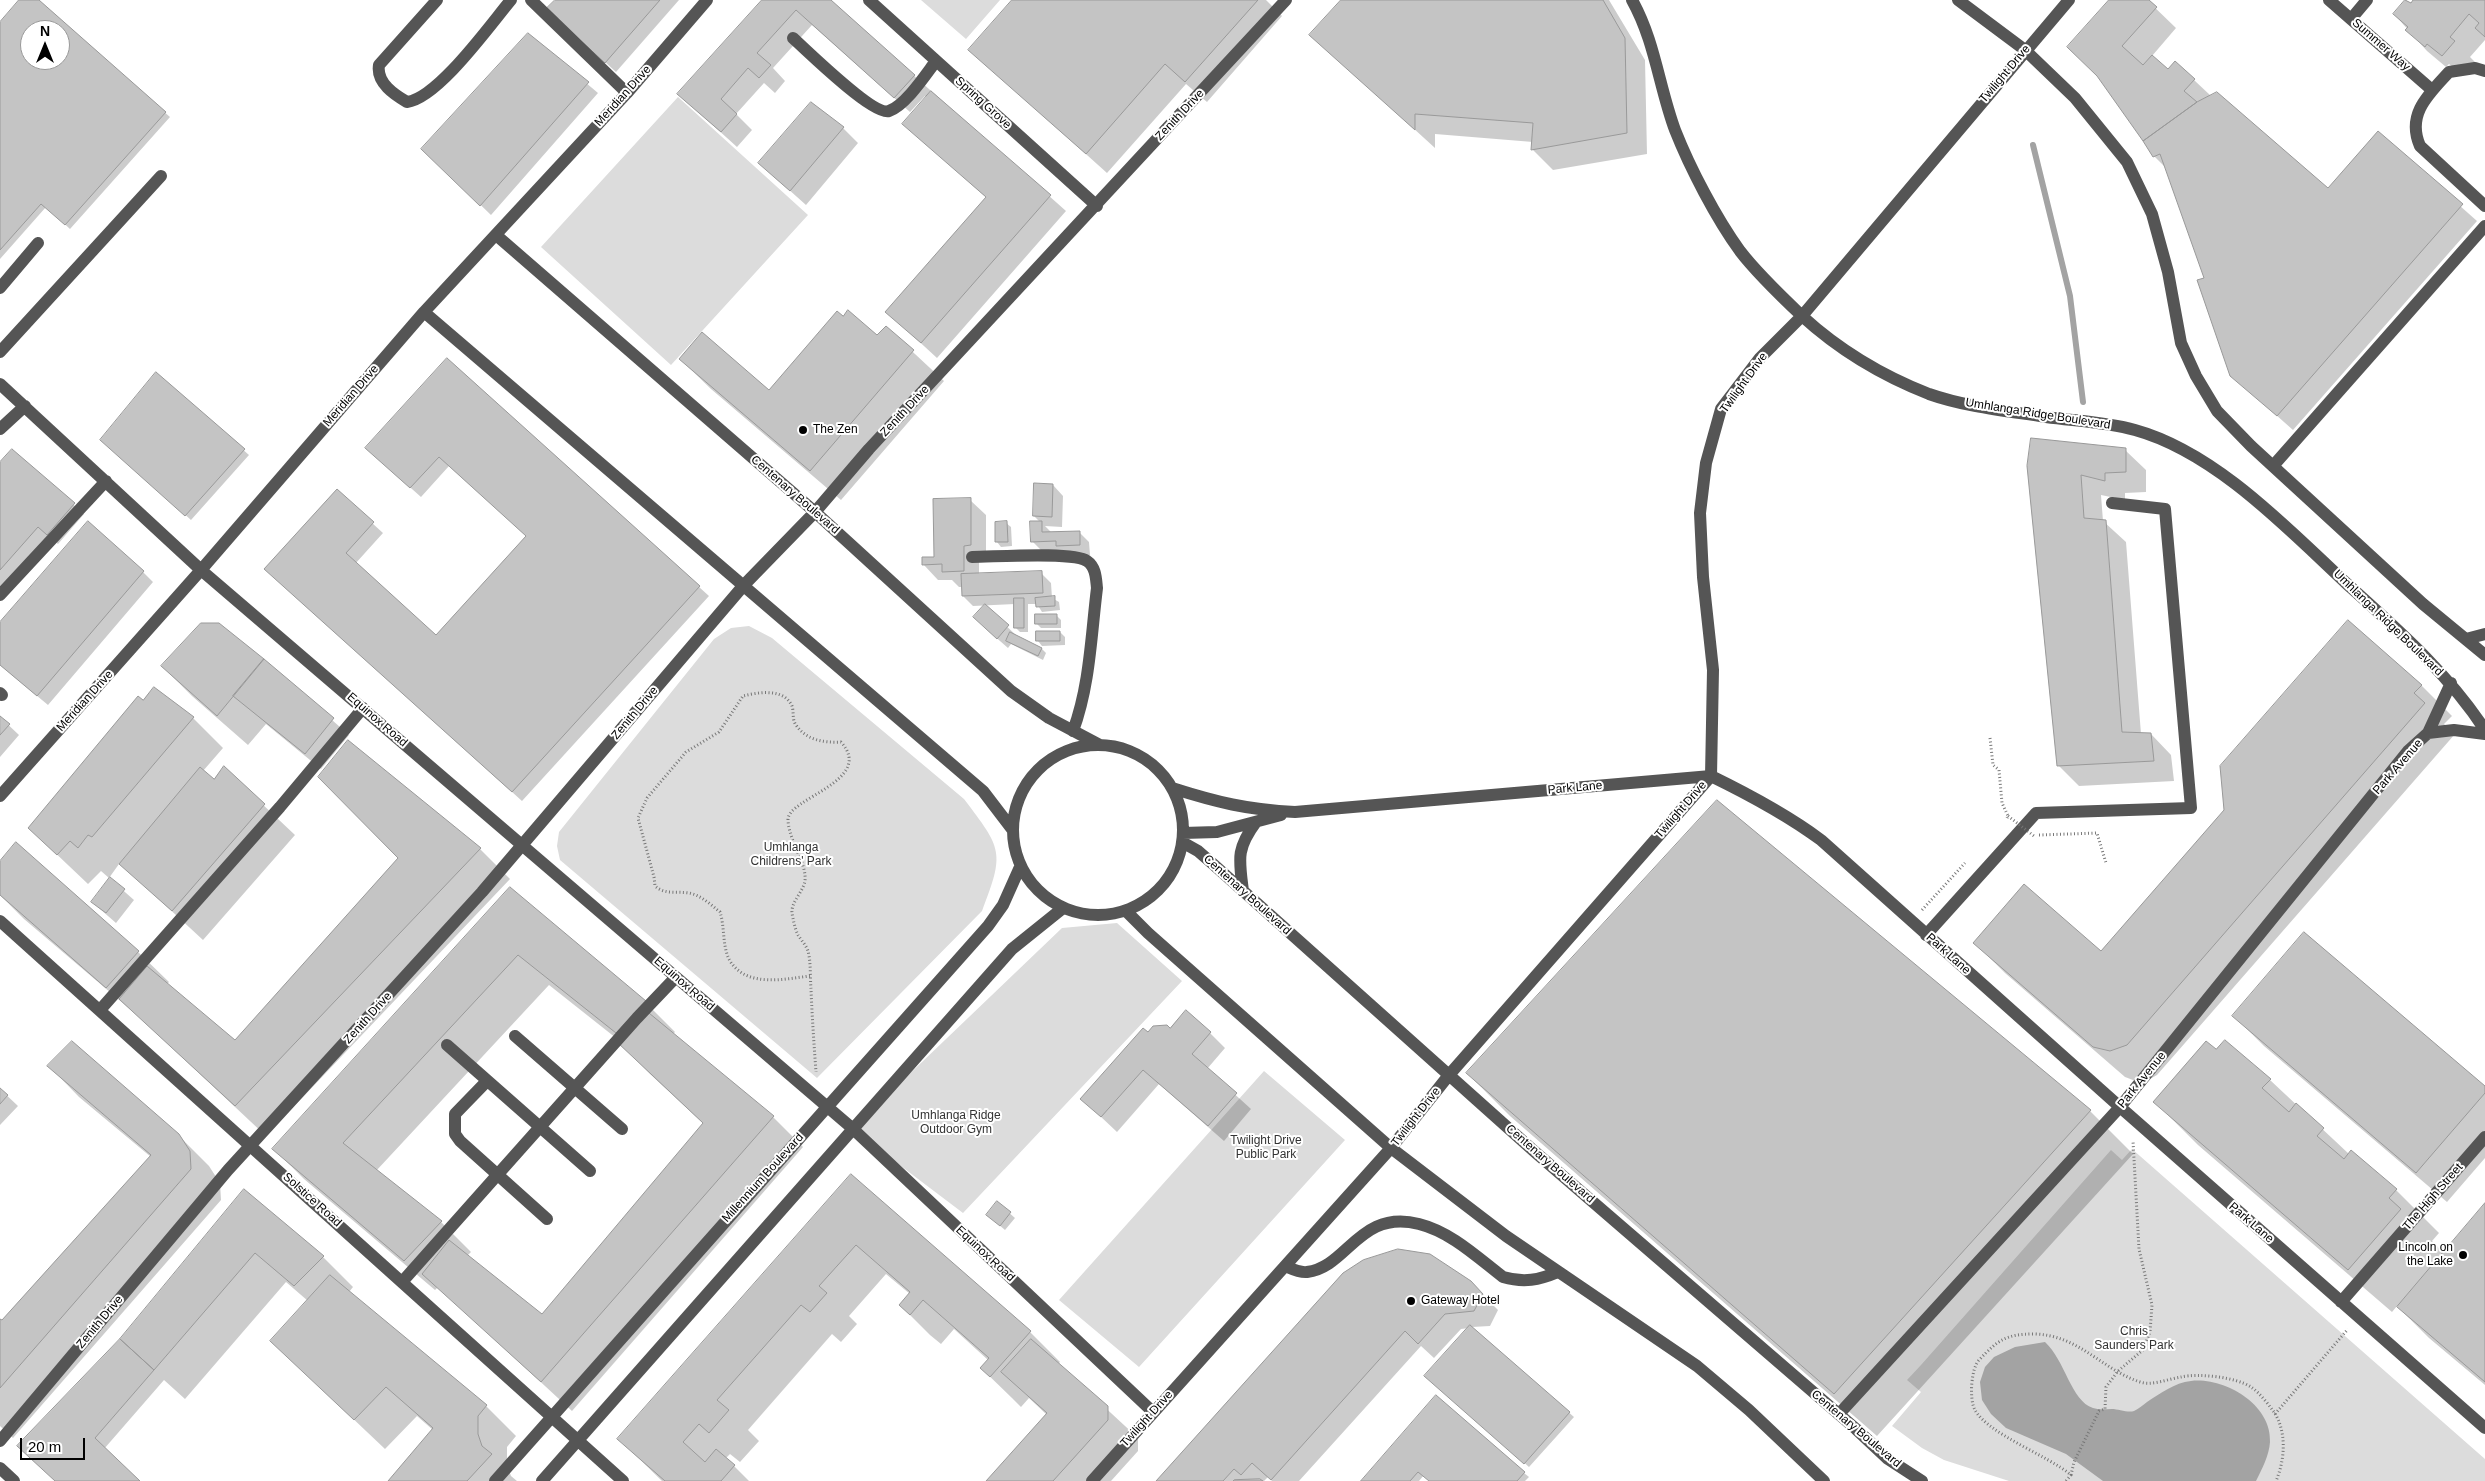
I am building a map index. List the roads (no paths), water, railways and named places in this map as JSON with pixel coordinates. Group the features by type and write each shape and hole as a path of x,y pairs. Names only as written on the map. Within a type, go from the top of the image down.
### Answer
{"street":[{"path":"437,0 379,65 378,70 388,88 408,102 419,99 442,82 511,0"},
{"path":"531,0 627,93"},
{"name":"Meridian Drive","path":"0,796 201,570 424,312 627,93 707,0"},
{"name":"Spring Grove","path":"869,0 1098,206"},
{"name":"Zenith Drive","path":"0,1441 251,1145 523,845 744,585 815,512 869,450 1098,206 1286,0"},
{"name":"Umhlanga Ridge Boulevard","path":"1632,0 1644,21 1675,130 1704,191 1741,252 1802,316 1833,342 1861,360 1930,394 1978,406 2093,421 2135,430 2167,441 2202,460 2275,517 2418,649 2452,684 2485,732"},
{"path":"1958,0 2025,50 2075,98 2127,162 2152,214 2168,272 2181,343 2196,376 2217,411 2272,466 2423,604 2485,655"},
{"name":"Twilight Drive","path":"1092,1481 1391,1148 1449,1075 1711,776 1713,670 1703,577 1700,513 1706,463 1721,410 1760,358 1802,316 2069,0"},
{"name":"Summer Way","path":"2330,0 2432,90"},
{"path":"2351,19 2367,0"},
{"path":"793,38 869,105 885,111 891,110 910,94 936,60"},
{"path":"2485,71 2475,68 2449,72 2432,90 2415,120 2415,134 2420,146 2485,206"},
{"path":"0,352 161,176"},
{"path":"2272,466 2485,226"},
{"name":"Centenary Boulevard","path":"496,235 815,512 1011,691 1049,718 1100,745"},
{"path":"0,288 38,243"},
{"path":"424,312 983,791 1012,829"},
{"name":"Equinox Road","path":"0,384 106,480 201,570 852,1128 1153,1412"},
{"path":"0,429 25,406"},
{"path":"0,595 106,480"},
{"path":"1926,934 2036,813 2191,808 2165,509 2112,503"},
{"path":"972,557 1061,556 1081,558 1092,565 1096,574 1097,588 1087,676 1083,704 1073,731"},
{"path":"2466,639 2485,634"},
{"name":"Park Avenue","path":"1839,1414 2120,1107 2408,751 2428,733 2452,684"},
{"path":"100,1010 280,807 363,708"},
{"name":"Park Avenue","path":"2428,733 2454,730 2485,732"},
{"path":"1100,745 1129,751 1154,766 1172,788 1179,802 1183,838 1177,862 1165,883 1147,900 1126,911 1105,915 1083,914 1063,908 1038,891 1020,867 1014,848 1012,829 1017,803 1029,779 1049,760 1073,748 1100,745"},
{"name":"Park Lane","path":"1172,788 1230,806 1260,811 1295,812 1711,776 1788,816 1821,840 2131,1117 2485,1428"},
{"name":"Park Lane","path":"1183,838 1216,832 1295,812"},
{"path":"1243,891 1238,862 1240,850 1242,841 1256,822"},
{"name":"Centenary Boulevard","path":"1183,838 1449,1075 1888,1458 1922,1481"},
{"name":"Millennium Boulevard","path":"495,1481 988,926 1003,904 1020,867"},
{"path":"542,1481 1012,949 1063,908"},
{"path":"1126,911 1148,934 1391,1148 1506,1236 1697,1366 1749,1410 1824,1481"},
{"name":"Solstice Road","path":"0,921 623,1481"},
{"path":"402,1282 575,1087 676,977"},
{"path":"515,1036 622,1129"},
{"path":"447,1045 590,1171"},
{"path":"487,1081 455,1114 454,1134 548,1218"},
{"name":"The High Street","path":"2341,1302 2485,1137"},
{"path":"1286,1266 1307,1272 1320,1268 1365,1232 1387,1224 1403,1222 1420,1224 1454,1239 1503,1277 1512,1280 1528,1281 1558,1272"},
{"path":"0,1468 14,1481"}],"waterway":[{"path":"2033,145 2070,296 2083,402"}],"place":[{"name":"The Zen","path":"803,430"},
{"name":"Lincoln on the Lake","path":"2463,1255"},
{"name":"Gateway Hotel","path":"1411,1301"}],"park label":[{"name":"Umhlanga Childrens' Park","path":"791,855"},
{"name":"Umhlanga Ridge Outdoor Gym","path":"956,1123"},
{"name":"Twilight Drive Public Park","path":"1266,1148"},
{"name":"Chris Saunders Park","path":"2134,1339"}]}
